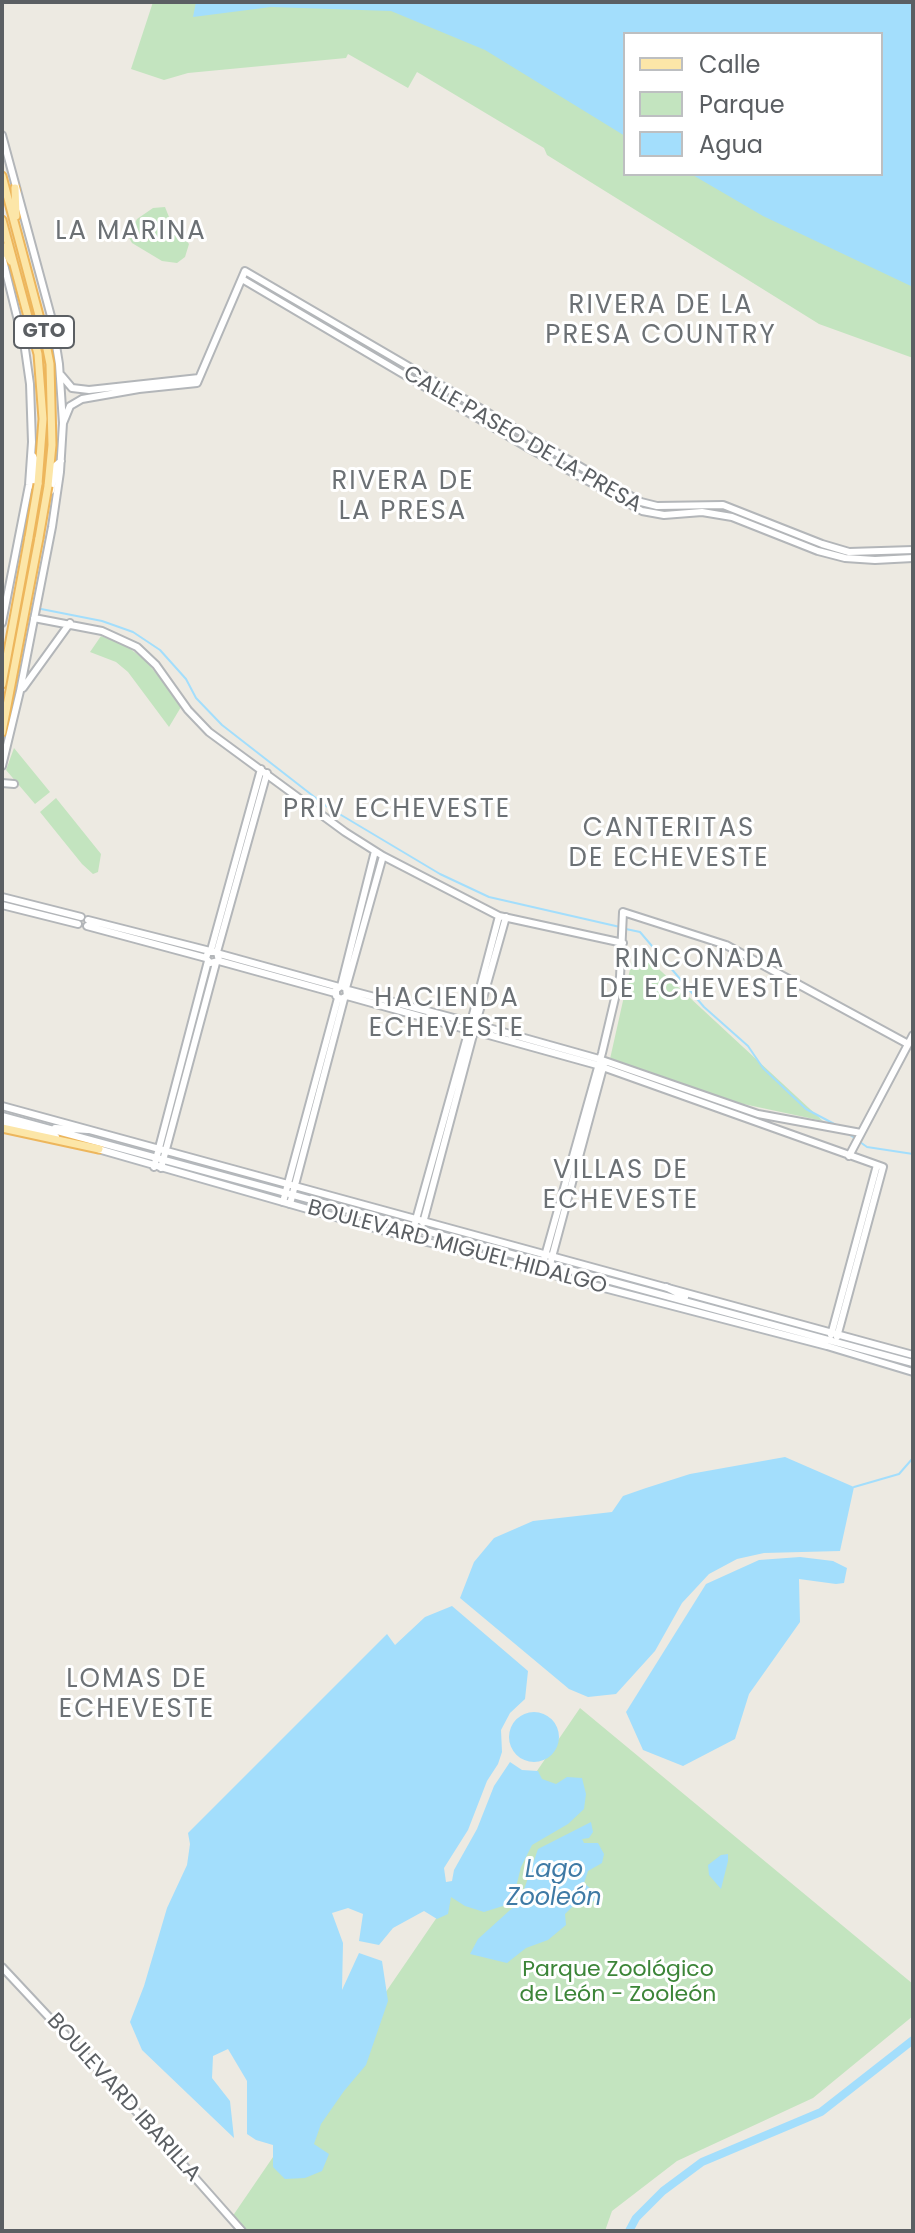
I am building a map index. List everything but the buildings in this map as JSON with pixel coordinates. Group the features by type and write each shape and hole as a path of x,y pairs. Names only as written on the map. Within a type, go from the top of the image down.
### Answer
{"main road":[{"name":"GTO","path":"2,176 46,342 52,396 48,486 2,732"},
{"path":"15,188 18,234"},
{"name":"GTO","path":"2,220 36,340 43,419 36,497 2,684"},
{"path":"2,246 18,273"},
{"path":"2,1128 99,1149"}],"street":[{"path":"2,135 52,320 63,423 51,533 2,766"},
{"path":"2,256 25,349 30,384 32,452 21,528 2,621"},
{"path":"198,381 244,275"},
{"name":"CALLE PASEO DE LA PRESA","path":"244,275 641,502 657,506 723,505 849,552 913,550"},
{"name":"CALLE PASEO DE LA PRESA","path":"244,275 530,449 642,511 664,515 702,512 732,517 818,551 845,558 913,558"},
{"path":"60,374 72,388 89,390 198,381"},
{"path":"63,423 70,406 82,399 198,381"},
{"path":"32,452 36,463 33,486 42,493 51,491 55,466 61,461"},
{"path":"21,528 39,524 51,533"},
{"path":"34,615 113,634 137,647 156,665 197,720 231,748 383,856 502,916 623,943"},
{"path":"20,691 70,623"},
{"path":"2,755 8,746"},
{"path":"157,1168 264,771"},
{"path":"2,783 14,784"},
{"path":"287,1203 375,851"},
{"path":"342,992 383,856"},
{"path":"2,897 83,922 601,1061 758,1114 848,1130 860,1135"},
{"path":"2,905 83,922"},
{"path":"544,1271 601,1061 620,977 623,915 726,945 908,1044"},
{"path":"417,1230 502,916"},
{"path":"849,1156 913,1035"},
{"path":"601,1061 880,1166 832,1344"},
{"path":"2,1106 88,1130"},
{"name":"BOULEVARD MIGUEL HIDALGO","path":"2,1119 160,1158 417,1230 666,1287 913,1355"},
{"name":"BOULEVARD MIGUEL HIDALGO","path":"2,1119 157,1168 287,1203 913,1363"},
{"path":"848,1130 867,1121"},
{"path":"40,1127 88,1130"},
{"name":"BOULEVARD MIGUEL HIDALGO","path":"88,1130 420,1220 832,1344 913,1372"},
{"path":"666,1287 707,1306"},
{"name":"BOULEVARD IBARILLA","path":"2,1967 130,2103 242,2231"}],"green space":[{"path":"153,2 913,2 913,358 819,324 547,155 544,148 417,72 408,88 348,54 346,58 188,73 164,80 131,69"},
{"path":"165,207 171,222 189,244 185,257 177,263 162,261 132,243 128,236 137,219 153,208"},
{"path":"101,636 125,645 145,660 164,683 181,707 169,727 128,672 116,662 90,652"},
{"path":"14,748 50,792 35,804 6,770"},
{"path":"56,798 101,854 98,872 93,874 82,864 40,812"},
{"path":"635,947 823,1121 734,1102 610,1059"},
{"name":"Parque Zoológico de León - Zooleón","path":"580,1708 913,1984 913,2016 813,2098 677,2161 612,2211 605,2231 243,2231 232,2217"}],"water":[{"path":"196,2 913,2 913,287 763,216 694,176 883,176 883,32 623,32 623,135 485,50 391,11 271,7 193,17"},
{"path":"785,1457 854,1487 840,1551 764,1553 737,1559 709,1574 682,1603 655,1651 616,1694 588,1697 569,1689 460,1598 474,1562 494,1538 533,1521 612,1512 623,1496 690,1474"},
{"path":"800,1557 833,1561 847,1568 844,1583 799,1579 800,1622 749,1694 735,1739 683,1766 643,1750 626,1712 706,1584 759,1560"},
{"path":"452,1606 528,1671 525,1699 510,1713 501,1730 502,1752 498,1764 487,1781 468,1830 444,1868 446,1882 452,1881 454,1870 477,1829 494,1786 510,1762 522,1770 538,1771 542,1779 556,1784 567,1777 582,1778 586,1794 584,1809 568,1824 532,1845 521,1867 515,1891 503,1906 484,1912 465,1906 451,1897 448,1914 437,1919 424,1911 393,1928 379,1945 359,1941 363,1914 348,1908 332,1913 343,1943 342,1990 359,1953 382,1961 388,2001 366,2065 321,2124 314,2144 329,2154 322,2171 305,2178 285,2179 273,2167 273,2145 247,2134 247,2081 228,2049 213,2056 212,2078 230,2101 234,2138 142,2050 130,2022 167,1908 187,1865 188,1833 387,1634 395,1645 425,1617"},
{"path":"534,1712 551,1720 559,1737 551,1754 534,1762 517,1754 509,1737 517,1720"},
{"name":"Lago Zooleón","path":"591,1822 593,1832 589,1838 582,1839 584,1843 598,1843 604,1854 602,1863 588,1871 584,1883 599,1896 589,1905 580,1899 565,1914 566,1925 548,1940 526,1948 507,1963 470,1954 478,1939 520,1901 538,1849"},
{"path":"728,1854 721,1889 709,1875 708,1865 721,1855"}],"waterway":[{"path":"31,607 102,621 133,632 160,650 186,679 196,698 222,725 326,806 440,874 489,897 620,927"},
{"path":"626,929 640,932 704,1007 748,1046 763,1068 806,1109 838,1126"},
{"path":"846,1132 867,1147 913,1154"},
{"path":"854,1487 899,1474 913,1458"},
{"path":"629,2231 636,2218 663,2191 702,2162 821,2112 913,2040"}],"district":[{"name":"LA MARINA","path":"131,232"},
{"name":"RIVERA DE LA PRESA COUNTRY","path":"661,321"},
{"name":"RIVERA DE LA PRESA","path":"403,497"},
{"name":"PRIV ECHEVESTE","path":"397,810"},
{"name":"CANTERITAS DE ECHEVESTE","path":"669,844"},
{"name":"RINCONADA DE ECHEVESTE","path":"700,975"},
{"name":"HACIENDA ECHEVESTE","path":"447,1014"},
{"name":"VILLAS DE ECHEVESTE","path":"621,1186"},
{"name":"LOMAS DE ECHEVESTE","path":"137,1695"}]}
